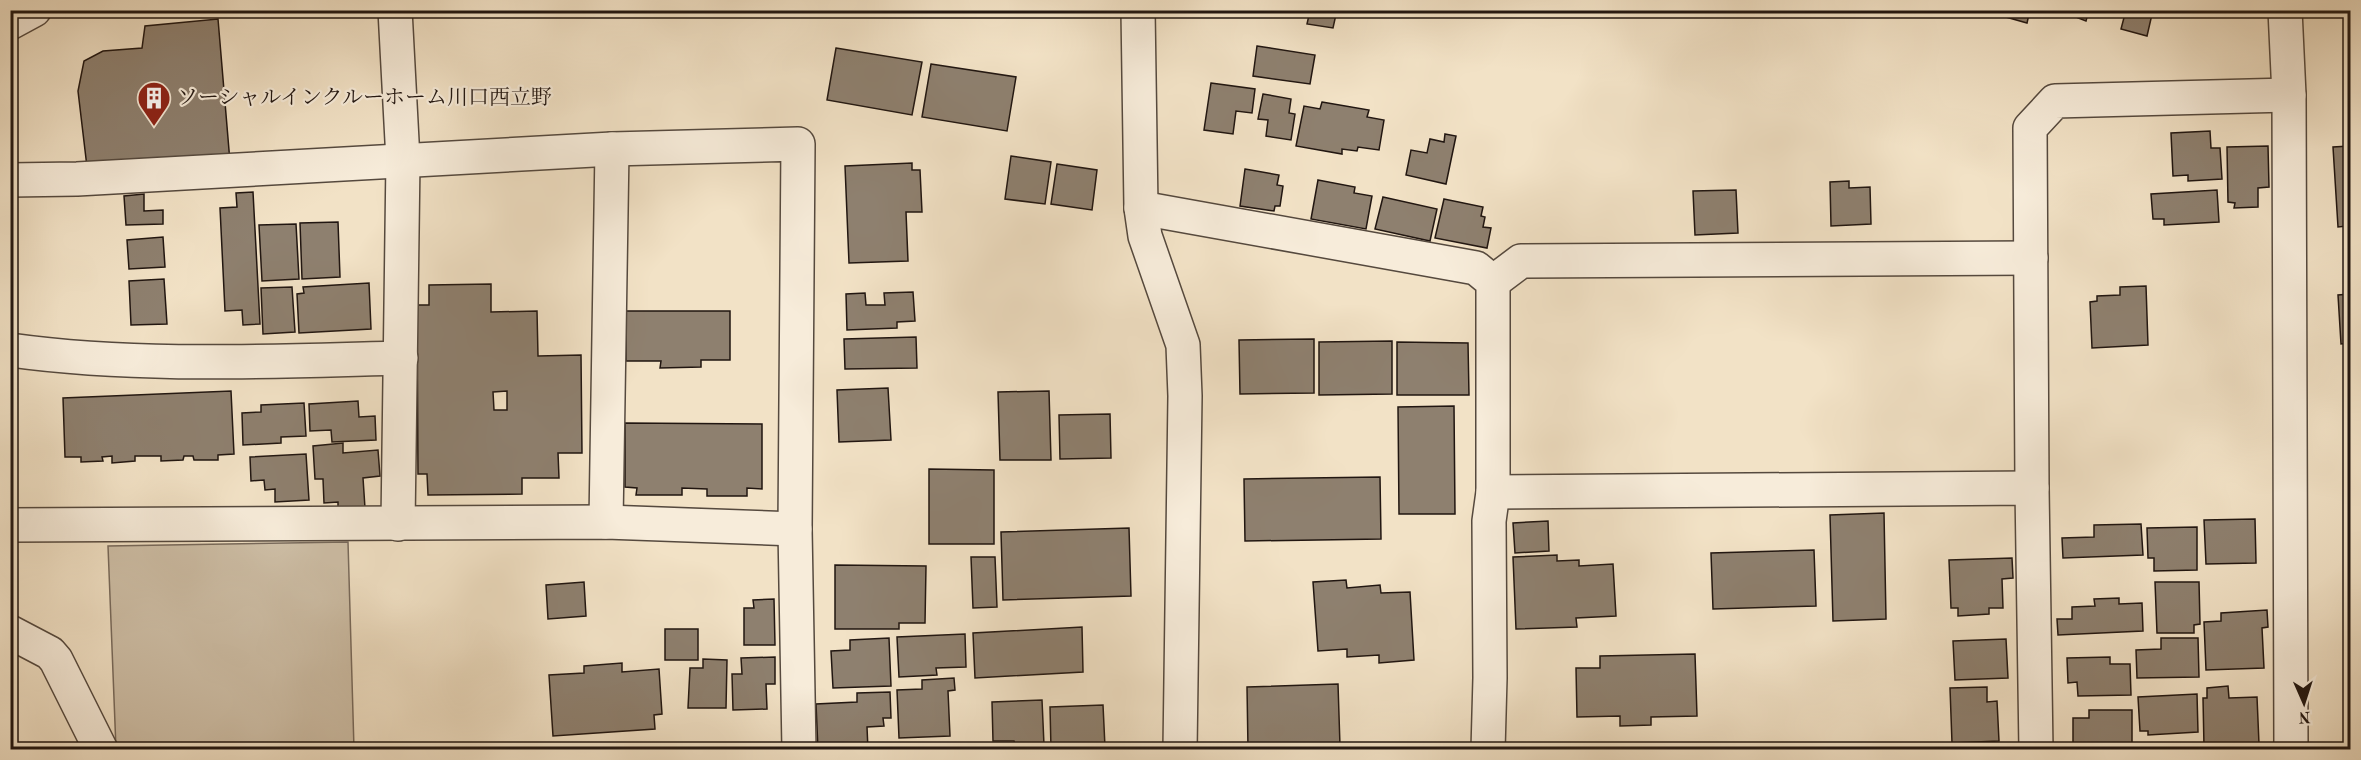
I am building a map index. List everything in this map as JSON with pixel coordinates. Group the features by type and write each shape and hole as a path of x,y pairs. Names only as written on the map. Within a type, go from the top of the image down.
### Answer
{"street":[{"path":"10,23 34,10"},
{"path":"395,10 403,160 398,524"},
{"path":"1138,10 1141,208 1145,236 1183,345 1185,396 1180,750"},
{"path":"2285,10 2289,95 2291,750"},
{"path":"2036,750 2030,128 2055,101 2289,95"},
{"path":"10,180 77,179 612,149 798,144 795,529 799,750"},
{"path":"606,522 612,149"},
{"path":"1141,208 1476,268 1493,282"},
{"path":"1493,282 1521,261 2031,258"},
{"path":"1488,750 1489,521 1493,492 1493,282"},
{"path":"10,350 123,361 220,362 401,358"},
{"path":"1493,492 2032,488"},
{"path":"10,525 606,522 795,529"},
{"path":"10,632 50,653 56,660 101,750"}],"shaded area":[{"path":"348,542 354,749 116,749 108,546"}],"building":[{"path":"1251,10 1292,10 1292,16"},
{"path":"1308,10 1337,10 1333,28 1307,24 1310,11"},
{"path":"1981,10 2030,10 2027,23"},
{"path":"2058,10 2089,10 2086,21"},
{"path":"2126,10 2153,10 2147,36 2121,29"},
{"name":"ソーシャルインクルーホーム川口西立野","path":"218,19 230,162 87,167 78,91 84,61 103,51 142,48 145,26"},
{"path":"1257,46 1315,55 1310,84 1253,76"},
{"path":"836,48 922,62 912,115 827,100"},
{"path":"931,64 1016,77 1007,131 922,117"},
{"path":"1211,83 1255,89 1252,113 1236,111 1233,134 1204,130"},
{"path":"1263,94 1291,99 1289,113 1295,114 1291,140 1266,136 1268,120 1258,119"},
{"path":"1322,102 1369,110 1367,117 1384,120 1379,150 1358,147 1357,151 1342,149 1342,154 1296,146 1304,106 1320,109"},
{"path":"2210,131 2211,148 2220,148 2222,179 2188,181 2188,175 2173,176 2171,133"},
{"path":"1445,134 1456,136 1446,184 1406,175 1411,150 1427,153 1430,139 1444,142"},
{"path":"2268,146 2269,187 2258,188 2258,207 2234,208 2235,203 2228,202 2227,147"},
{"path":"2350,146 2350,234 2348,234 2347,226 2338,227 2333,147"},
{"path":"1011,156 1051,162 1045,204 1005,199"},
{"path":"912,163 912,170 920,170 922,212 906,212 908,261 849,263 845,166"},
{"path":"1057,164 1097,170 1092,210 1051,204"},
{"path":"1245,169 1279,175 1277,185 1283,186 1280,206 1275,206 1274,211 1240,206"},
{"path":"1318,180 1355,187 1354,193 1372,196 1366,229 1311,219"},
{"path":"1849,181 1849,188 1870,187 1871,224 1831,226 1830,182"},
{"path":"1736,190 1738,233 1695,235 1693,191"},
{"path":"2217,190 2219,222 2164,225 2164,219 2153,219 2151,194"},
{"path":"253,192 260,324 243,325 242,310 225,311 220,208 237,207 236,193"},
{"path":"144,194 144,211 163,210 163,224 126,225 124,196"},
{"path":"1383,197 1437,209 1430,241 1375,229"},
{"path":"1444,199 1483,207 1481,216 1485,217 1483,227 1491,228 1487,248 1435,238"},
{"path":"338,222 340,277 302,279 300,223"},
{"path":"296,224 299,279 262,281 259,225"},
{"path":"163,237 165,267 129,269 127,240"},
{"path":"164,279 167,324 131,325 129,281"},
{"path":"369,283 371,329 299,333 297,294 304,293 303,287"},
{"path":"491,284 491,312 537,311 538,356 581,355 582,453 558,453 559,478 522,478 522,494 428,495 427,474 418,474 417,305 429,305 429,285","holes":["507,391 507,410 494,410 493,392"]},
{"path":"2146,286 2148,345 2092,348 2090,302 2097,301 2097,296 2120,295 2120,287"},
{"path":"292,287 295,332 263,334 261,288"},
{"path":"913,292 915,321 897,322 897,328 847,330 846,294 865,293 866,305 885,305 884,293"},
{"path":"2350,294 2350,343 2341,344 2338,295"},
{"path":"626,311 730,311 730,360 701,360 701,367 660,368 661,361 626,361"},
{"path":"916,337 917,368 845,369 844,339"},
{"path":"1314,339 1314,393 1240,394 1239,340"},
{"path":"1392,341 1392,394 1319,395 1319,342"},
{"path":"1397,342 1468,343 1469,395 1397,395"},
{"path":"888,388 891,440 839,442 837,390"},
{"path":"231,391 234,454 218,455 218,460 194,460 193,456 184,456 183,460 161,461 161,456 135,456 135,461 112,463 112,456 102,457 103,461 81,462 81,457 65,457 63,398"},
{"path":"1049,391 1051,460 1000,460 998,392"},
{"path":"358,401 359,417 375,416 376,440 332,442 331,430 310,431 309,404"},
{"path":"304,403 306,436 281,437 281,443 243,445 242,413 261,412 261,405"},
{"path":"1454,406 1455,514 1399,514 1398,407"},
{"path":"1110,414 1111,458 1060,459 1059,415"},
{"path":"625,423 762,424 762,489 747,488 747,496 707,496 707,489 682,488 682,495 636,495 637,488 625,487"},
{"path":"343,443 343,453 378,450 380,476 363,478 365,508 338,510 338,502 324,503 323,479 315,479 313,446"},
{"path":"306,454 309,500 275,502 275,489 265,490 264,480 251,481 250,457"},
{"path":"929,469 994,470 994,544 929,544"},
{"path":"1380,477 1381,539 1245,541 1244,479"},
{"path":"1884,513 1886,619 1833,621 1830,515"},
{"path":"2255,519 2256,563 2206,564 2204,520"},
{"path":"1548,521 1549,551 1515,553 1513,523"},
{"path":"2141,524 2143,555 2063,558 2062,538 2094,537 2094,525"},
{"path":"2197,527 2197,570 2154,571 2154,558 2148,558 2147,528"},
{"path":"1129,528 1131,596 1003,600 1001,532"},
{"path":"1814,550 1816,606 1713,609 1711,553"},
{"path":"1557,555 1557,561 1579,560 1579,566 1613,564 1616,616 1576,618 1577,627 1516,629 1513,557"},
{"path":"971,557 995,557 997,607 973,608"},
{"path":"2012,558 2013,578 2002,579 2003,608 1989,608 1989,614 1958,616 1958,608 1951,608 1949,560"},
{"path":"835,565 926,566 925,623 899,623 899,629 835,629"},
{"path":"1346,580 1347,588 1380,585 1381,593 1410,592 1414,660 1379,663 1379,655 1347,657 1347,649 1318,651 1313,582"},
{"path":"584,582 586,616 548,619 546,585"},
{"path":"2155,582 2199,582 2200,624 2194,625 2194,633 2157,633"},
{"path":"2119,598 2119,604 2142,603 2143,631 2058,635 2057,619 2072,619 2072,607 2095,606 2094,599"},
{"path":"774,599 775,645 744,645 744,608 754,608 753,600"},
{"path":"2267,610 2268,627 2262,628 2264,668 2206,670 2204,622 2221,621 2221,613"},
{"path":"1082,627 1083,672 975,678 973,633"},
{"path":"665,629 698,629 698,660 665,660"},
{"path":"965,634 966,667 936,668 937,675 899,677 897,637"},
{"path":"889,638 891,686 833,688 831,651 850,650 850,640"},
{"path":"2161,638 2198,638 2199,677 2137,678 2136,650 2161,649"},
{"path":"2006,639 2008,678 1955,680 1953,641"},
{"path":"1695,654 1697,716 1651,717 1651,725 1620,726 1620,716 1577,717 1576,668 1600,668 1600,656"},
{"path":"775,657 775,684 766,684 767,709 733,710 732,674 742,674 741,658"},
{"path":"2110,657 2110,664 2130,664 2131,695 2078,696 2077,682 2068,683 2067,658"},
{"path":"703,659 727,660 726,708 688,708 690,668 703,668"},
{"path":"622,663 622,672 659,669 662,714 654,715 655,729 553,736 549,675 584,673 584,666"},
{"path":"954,678 955,690 948,691 950,736 899,738 897,690 922,689 922,680"},
{"path":"1338,684 1340,746 1248,748 1247,687"},
{"path":"2228,686 2229,698 2257,697 2259,744 2204,747 2203,698 2207,698 2207,688"},
{"path":"1987,687 1987,702 1997,701 1999,741 1952,743 1950,688"},
{"path":"890,692 891,718 883,718 884,726 867,727 868,750 818,750 816,704 857,702 857,693"},
{"path":"2197,694 2198,732 2148,735 2148,731 2140,731 2138,697"},
{"path":"1042,700 1044,745 1015,745 1014,741 993,741 992,702"},
{"path":"1103,705 1105,747 1051,749 1050,707"},
{"path":"2089,710 2132,710 2132,746 2073,745 2073,718 2089,718"}],"place":[{"name":"ソーシャルインクルーホーム川口西立野","path":"154,127"}]}
